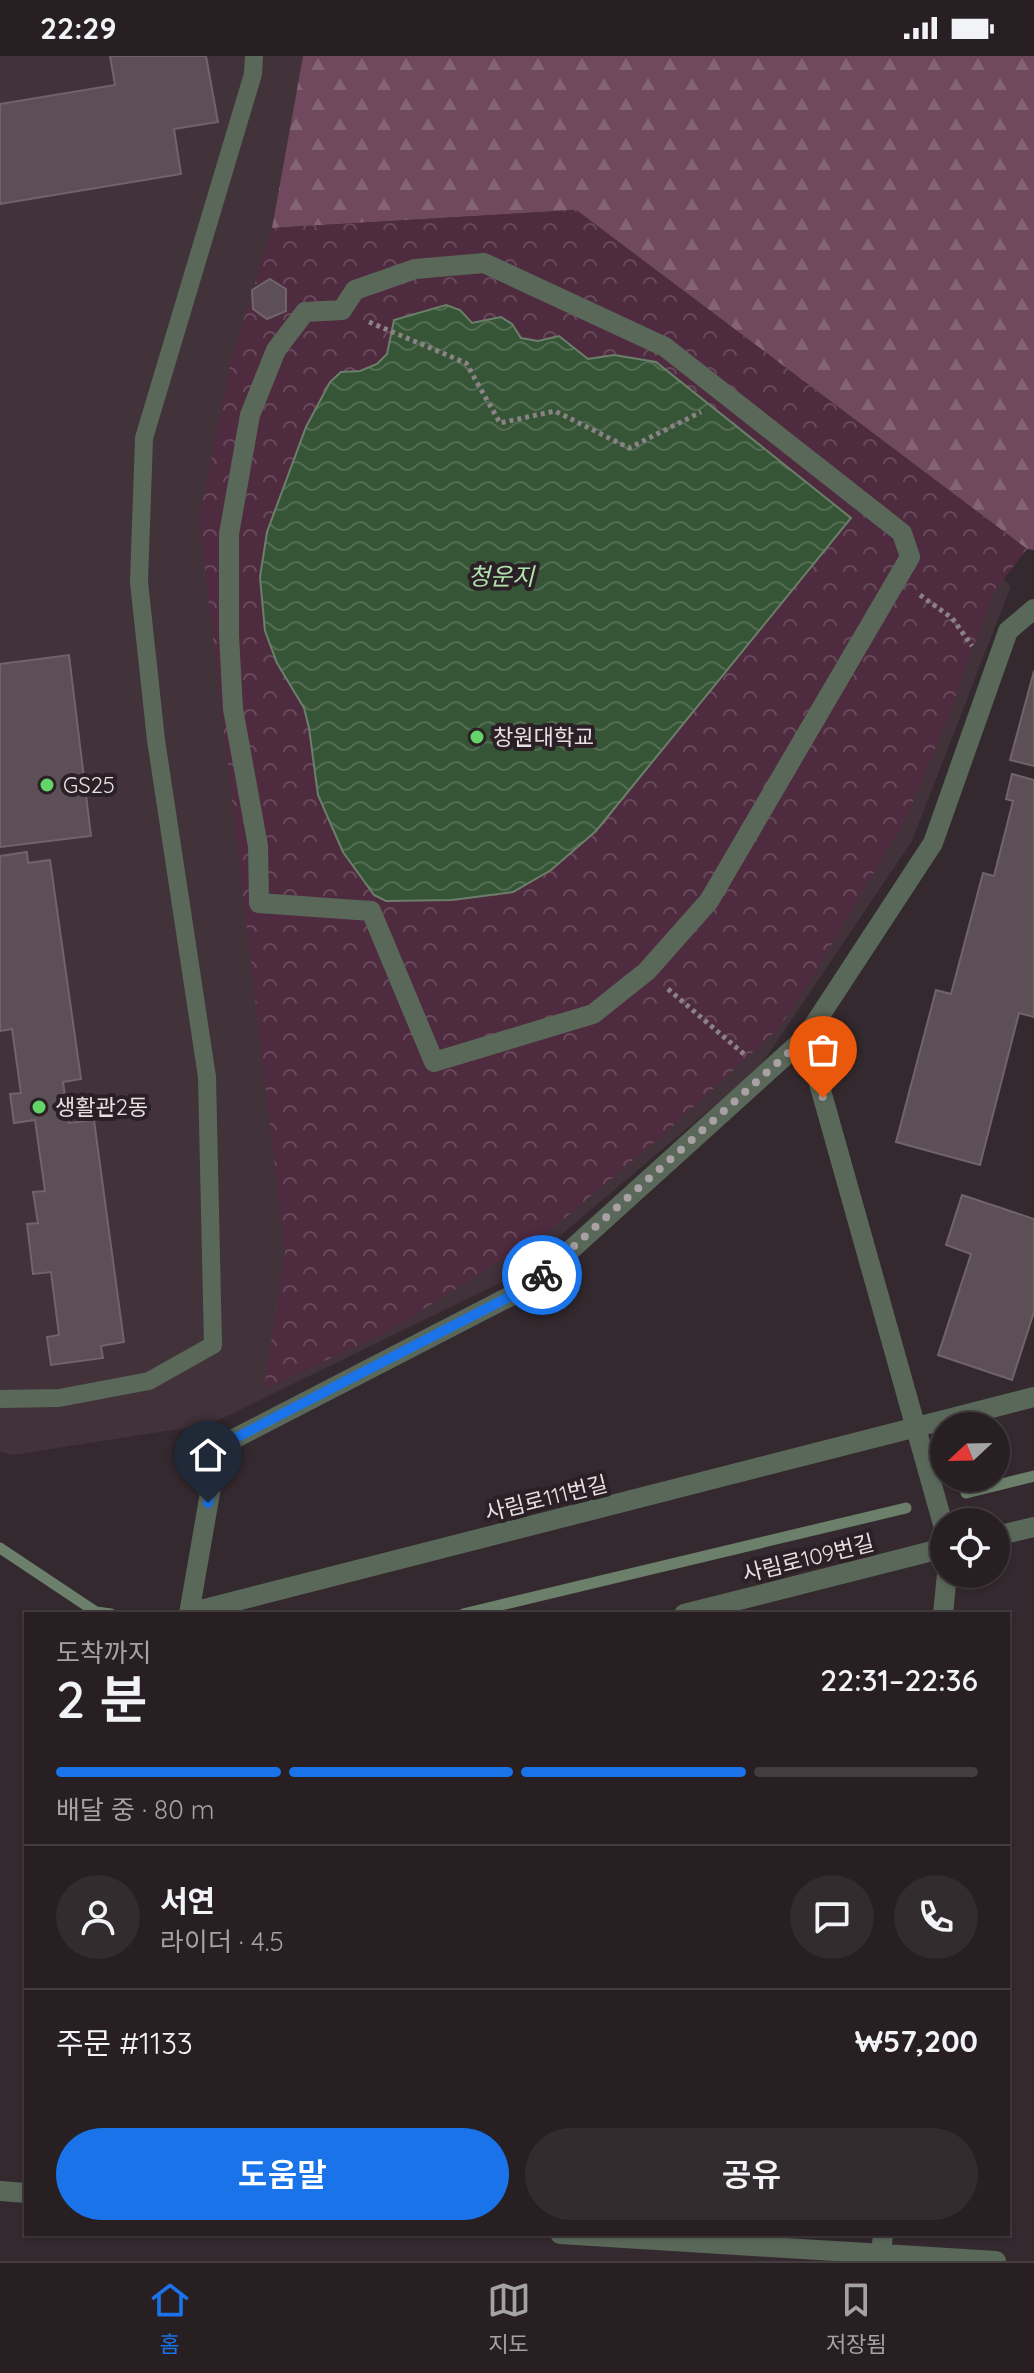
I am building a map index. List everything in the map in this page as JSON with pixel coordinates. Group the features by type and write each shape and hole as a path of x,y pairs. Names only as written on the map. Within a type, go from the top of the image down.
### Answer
{"street":[{"path":"484,263 665,347 731,397 902,533 910,557 709,901 647,971 593,1014 434,1062 371,911 259,903 258,846 233,709 229,534 250,415 276,350 305,312 342,310 355,290 415,269 484,263"},
{"path":"189,1612 218,1447 532,1285 806,1037 933,843 1008,631 1034,609"},
{"path":"806,1037 938,1508"},
{"name":"사림로111번길","path":"197,1612 1034,1397"},
{"path":"1010,1533 1034,1527"},
{"name":"사림로109번길","path":"692,1612 930,1552"},
{"path":"943,1612 946,1588"},
{"path":"0,2191 24,2193"},
{"path":"636,2236 692,2252 882,2244 996,2261"}],"lane":[{"path":"0,1399 59,1398 149,1381 213,1345 207,1077 156,740 139,582 144,438 253,74 254,56"}],"path":[{"path":"342,310 466,363 500,423 555,411 629,448 731,397"},
{"path":"898,579 952,618 979,654 997,668"},
{"path":"647,971 767,1074"}],"shaded area":[{"name":"창원대학교","path":"0,56 303,56 272,228 576,210 1011,586 912,841 759,1068 510,1278 211,1424 13,1455 0,1452"}],"green space":[{"path":"303,56 1034,56 1034,550 1027,549 576,210 272,228"},
{"name":"창원대학교","path":"576,210 1027,549 994,591 946,722 905,820 779,1028 663,1135 555,1226 389,1331 264,1389 285,1253 199,519 231,361 272,228"}],"water":[{"name":"청운지","path":"446,305 460,310 472,323 501,317 512,324 521,338 538,341 559,336 588,359 614,355 656,362 851,518 596,831 551,870 513,892 452,900 386,901 374,895 343,852 318,795 304,708 277,663 265,631 260,577 267,532 306,427 330,382 341,372 360,371 377,364 387,354 394,320"}],"building":[{"path":"110,56 206,56 218,122 174,129 181,174 0,204 0,104 115,85"},
{"path":"270,279 286,289 286,311 267,319 253,309 252,290"},
{"path":"69,655 91,836 0,847 0,664"},
{"path":"1034,671 1034,766 1010,760"},
{"path":"1012,774 1034,780 1034,1017 1019,1013 980,1165 896,1142 936,990 951,994 983,873 994,876 1013,801 1006,799"},
{"name":"생활관2동","path":"27,852 28,863 50,860 81,1079 63,1082 69,1123 94,1120 124,1342 101,1346 103,1358 51,1365 47,1337 59,1335 51,1272 33,1274 27,1224 38,1223 33,1192 45,1191 35,1120 14,1123 10,1094 21,1093 12,1029 0,1031 0,856"},
{"path":"962,1195 1034,1219 1034,1312 1012,1380 938,1355 971,1254 946,1245"}],"waterway":[{"path":"966,1493 1034,1476"},
{"path":"471,1612 906,1508"},
{"path":"0,1548 96,1612"}],"way so far":[{"path":"542,1275 806,1037 823,1098"}],"place":[{"name":"창원대학교","path":"477,737"},
{"name":"GS25","path":"47,785"},
{"name":"생활관2동","path":"39,1107"}],"route":[{"path":"208,1503 218,1447 532,1285 542,1275"}]}
